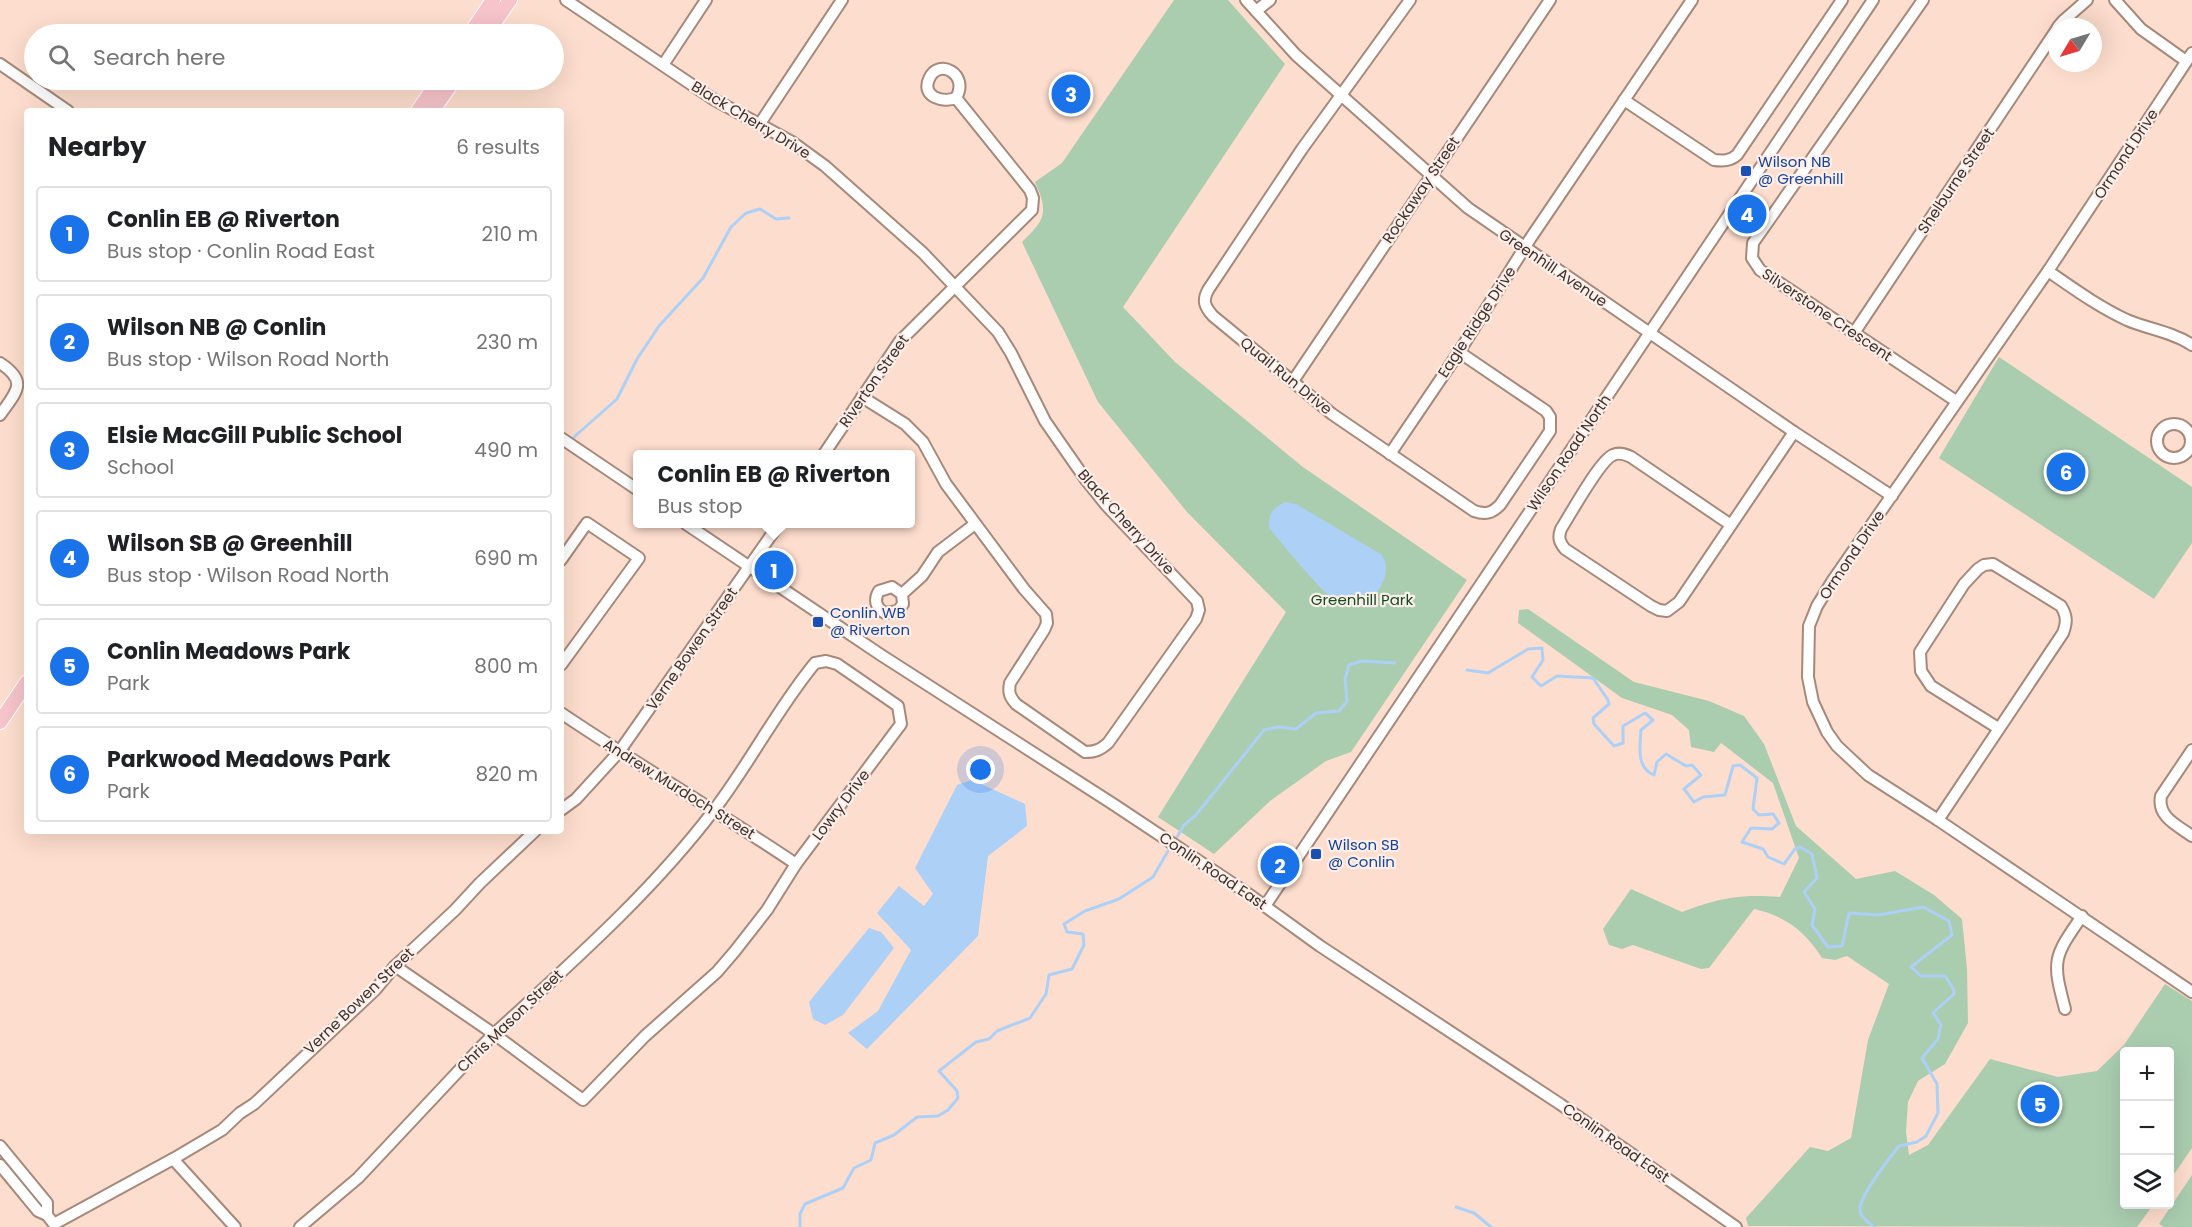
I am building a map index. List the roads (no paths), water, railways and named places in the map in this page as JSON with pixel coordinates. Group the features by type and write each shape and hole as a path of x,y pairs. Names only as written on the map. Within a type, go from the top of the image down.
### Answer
{"main road":[{"path":"477,24 493,0"},
{"path":"493,24 510,0"},
{"path":"420,108 432,90"},
{"path":"434,108 447,90"},
{"path":"0,722 24,686"}],"street":[{"name":"Black Cherry Drive","path":"566,0 713,99 792,142 838,176 923,253 998,332 1045,421 1086,480 1197,601 1199,610 1196,619 1108,743 1101,749 1095,752 1085,752 1016,704 1011,698 1008,691 1010,683 1044,630 1047,623 1046,614 1024,589 946,484 923,442 904,424 862,397"},
{"path":"663,65 706,0"},
{"path":"759,125 843,0"},
{"name":"Greenhill Avenue","path":"1246,0 1296,55 1468,208 1794,432 1892,496"},
{"path":"1256,11 1270,0"},
{"name":"Quail Run Drive","path":"1410,0 1302,149 1204,297 1208,310 1213,316 1332,414 1474,511 1483,514 1493,512 1507,496 1550,431 1550,417 1546,411 1459,352"},
{"name":"Rockaway Street","path":"1293,381 1550,0"},
{"name":"Eagle Ridge Drive","path":"1390,454 1459,352 1524,248 1692,0"},
{"path":"1624,100 1714,160 1733,159 1842,0"},
{"name":"Wilson Road North","path":"1265,906 1873,0"},
{"name":"Silverstone Crescent","path":"1923,0 1753,243 1751,250 1752,258 1761,270 1956,401"},
{"name":"Shelburne Street","path":"2066,18 2087,0"},
{"path":"2115,0 2141,29 2189,57"},
{"name":"Shelburne Street","path":"1854,333 2048,43"},
{"name":"Ormond Drive","path":"2189,57 2048,272 1956,401 1817,606 1809,626 1808,677 1813,702 1827,732 1837,746 1868,776 1938,820 2192,992"},
{"path":"0,64 24,81"},
{"path":"38,90 64,108"},
{"name":"Riverton Street","path":"827,450 900,341 1029,215 1034,204 1030,190 956,98"},
{"path":"2048,272 2111,312 2192,345"},
{"path":"0,363 12,371 17,378 18,389 0,415"},
{"path":"1731,525 1631,457 1616,454 1604,462 1561,529 1559,536 1565,549 1651,606 1667,611 1679,602 1794,432"},
{"path":"564,440 633,487"},
{"path":"564,556 587,523 639,558 564,661"},
{"path":"902,594 922,576 938,552 975,524"},
{"name":"Conlin Road East","path":"692,528 880,655 1113,804 1265,906 1320,946 1560,1104 1736,1227"},
{"path":"750,567 776,528"},
{"path":"1938,820 2063,633 2067,623 2066,614 2061,606 1993,564 1984,565 1978,569 1964,584 1920,652 1921,671 1931,686 1998,728"},
{"name":"Verne Bowen Street","path":"564,808 576,799 619,752 750,567"},
{"name":"Lowry Drive","path":"494,1034 583,1100 645,1036 723,965 767,910 796,864 901,724 898,706 837,664 826,661 815,663 714,810"},
{"name":"Andrew Murdoch Street","path":"564,715 796,864"},
{"path":"2192,750 2161,796 2159,803 2166,817 2192,836"},
{"name":"Chris Mason Street","path":"300,1227 358,1178 494,1034 648,887 714,810"},
{"name":"Verne Bowen Street","path":"51,1220 173,1160 222,1130 240,1113 254,1104 375,990 395,966 532,834"},
{"path":"2065,1009 2056,977 2057,958 2082,916"},
{"path":"395,966 494,1034"},
{"path":"0,1146 47,1203 51,1220"},
{"path":"173,1160 235,1227"},
{"path":"0,1166 38,1211 51,1220"}],"water":[{"path":"1285,502 1296,504 1382,555 1386,568 1385,577 1376,594 1362,604 1345,605 1332,598 1314,580 1269,528 1272,512"},
{"path":"972,780 1025,804 1027,826 988,856 978,936 867,1049 848,1033 878,1011 911,950 877,913 899,886 924,906 933,894 915,868 957,785"},
{"path":"869,928 881,932 894,948 843,1015 825,1025 813,1019 809,1002"}],"waterway":[{"path":"574,437 617,399 637,359 659,326 703,278 731,227 746,213 760,209 776,219 789,218"},
{"path":"1467,670 1488,673 1528,649 1542,648 1543,660 1532,677 1541,686 1557,676 1593,678 1609,704 1593,718 1594,724 1614,746 1623,743 1623,726 1645,713 1653,720 1641,730 1640,756 1644,767 1654,775 1657,762 1666,754 1686,766 1692,765 1701,775 1684,789 1694,802 1703,797 1725,795 1733,766 1740,765 1757,778 1753,809 1759,815 1773,814 1779,823 1772,829 1751,828 1742,842 1763,849 1768,857 1784,864 1795,849 1800,847 1812,854 1817,878 1804,892 1815,909 1812,925 1828,947 1842,946 1849,913 1878,915 1923,907 1949,921 1952,935 1911,967 1921,976 1945,976 1954,990 1954,994 1933,1013 1941,1025 1938,1039 1922,1058 1937,1084 1938,1113 1926,1136 1917,1142 1899,1146 1866,1193 1860,1211 1864,1219 1874,1227"},
{"path":"1177,837 1184,825 1196,815 1264,730 1279,727 1296,729 1316,713 1339,711 1347,701 1345,679 1349,665 1362,661 1395,663"},
{"path":"800,1227 800,1214 805,1204 843,1188 854,1168 871,1160 875,1143 894,1135 917,1117 938,1116 948,1110 958,1098 957,1091 939,1071 976,1042 989,1039 997,1031 1030,1018 1046,994 1049,975 1072,969 1084,945 1083,934 1067,932 1064,924 1085,911 1119,899 1153,877 1168,851"},
{"path":"1456,1207 1474,1213 1491,1227"}],"place":[{"name":"Elsie MacGill Public School","path":"1071,94"},
{"name":"Wilson NB @ Greenhill","path":"1746,171"},
{"name":"Wilson SB @ Greenhill","path":"1747,214"},
{"name":"Parkwood Meadows Park","path":"2066,472"},
{"name":"Conlin EB @ Riverton","path":"774,570"},
{"name":"Conlin WB @ Riverton","path":"818,622"},
{"name":"Wilson SB @ Conlin","path":"1316,854"},
{"name":"Wilson NB @ Conlin","path":"1280,865"},
{"name":"Conlin Meadows Park","path":"2040,1104"}],"park label":[{"name":"Greenhill Park","path":"1362,600"}]}
